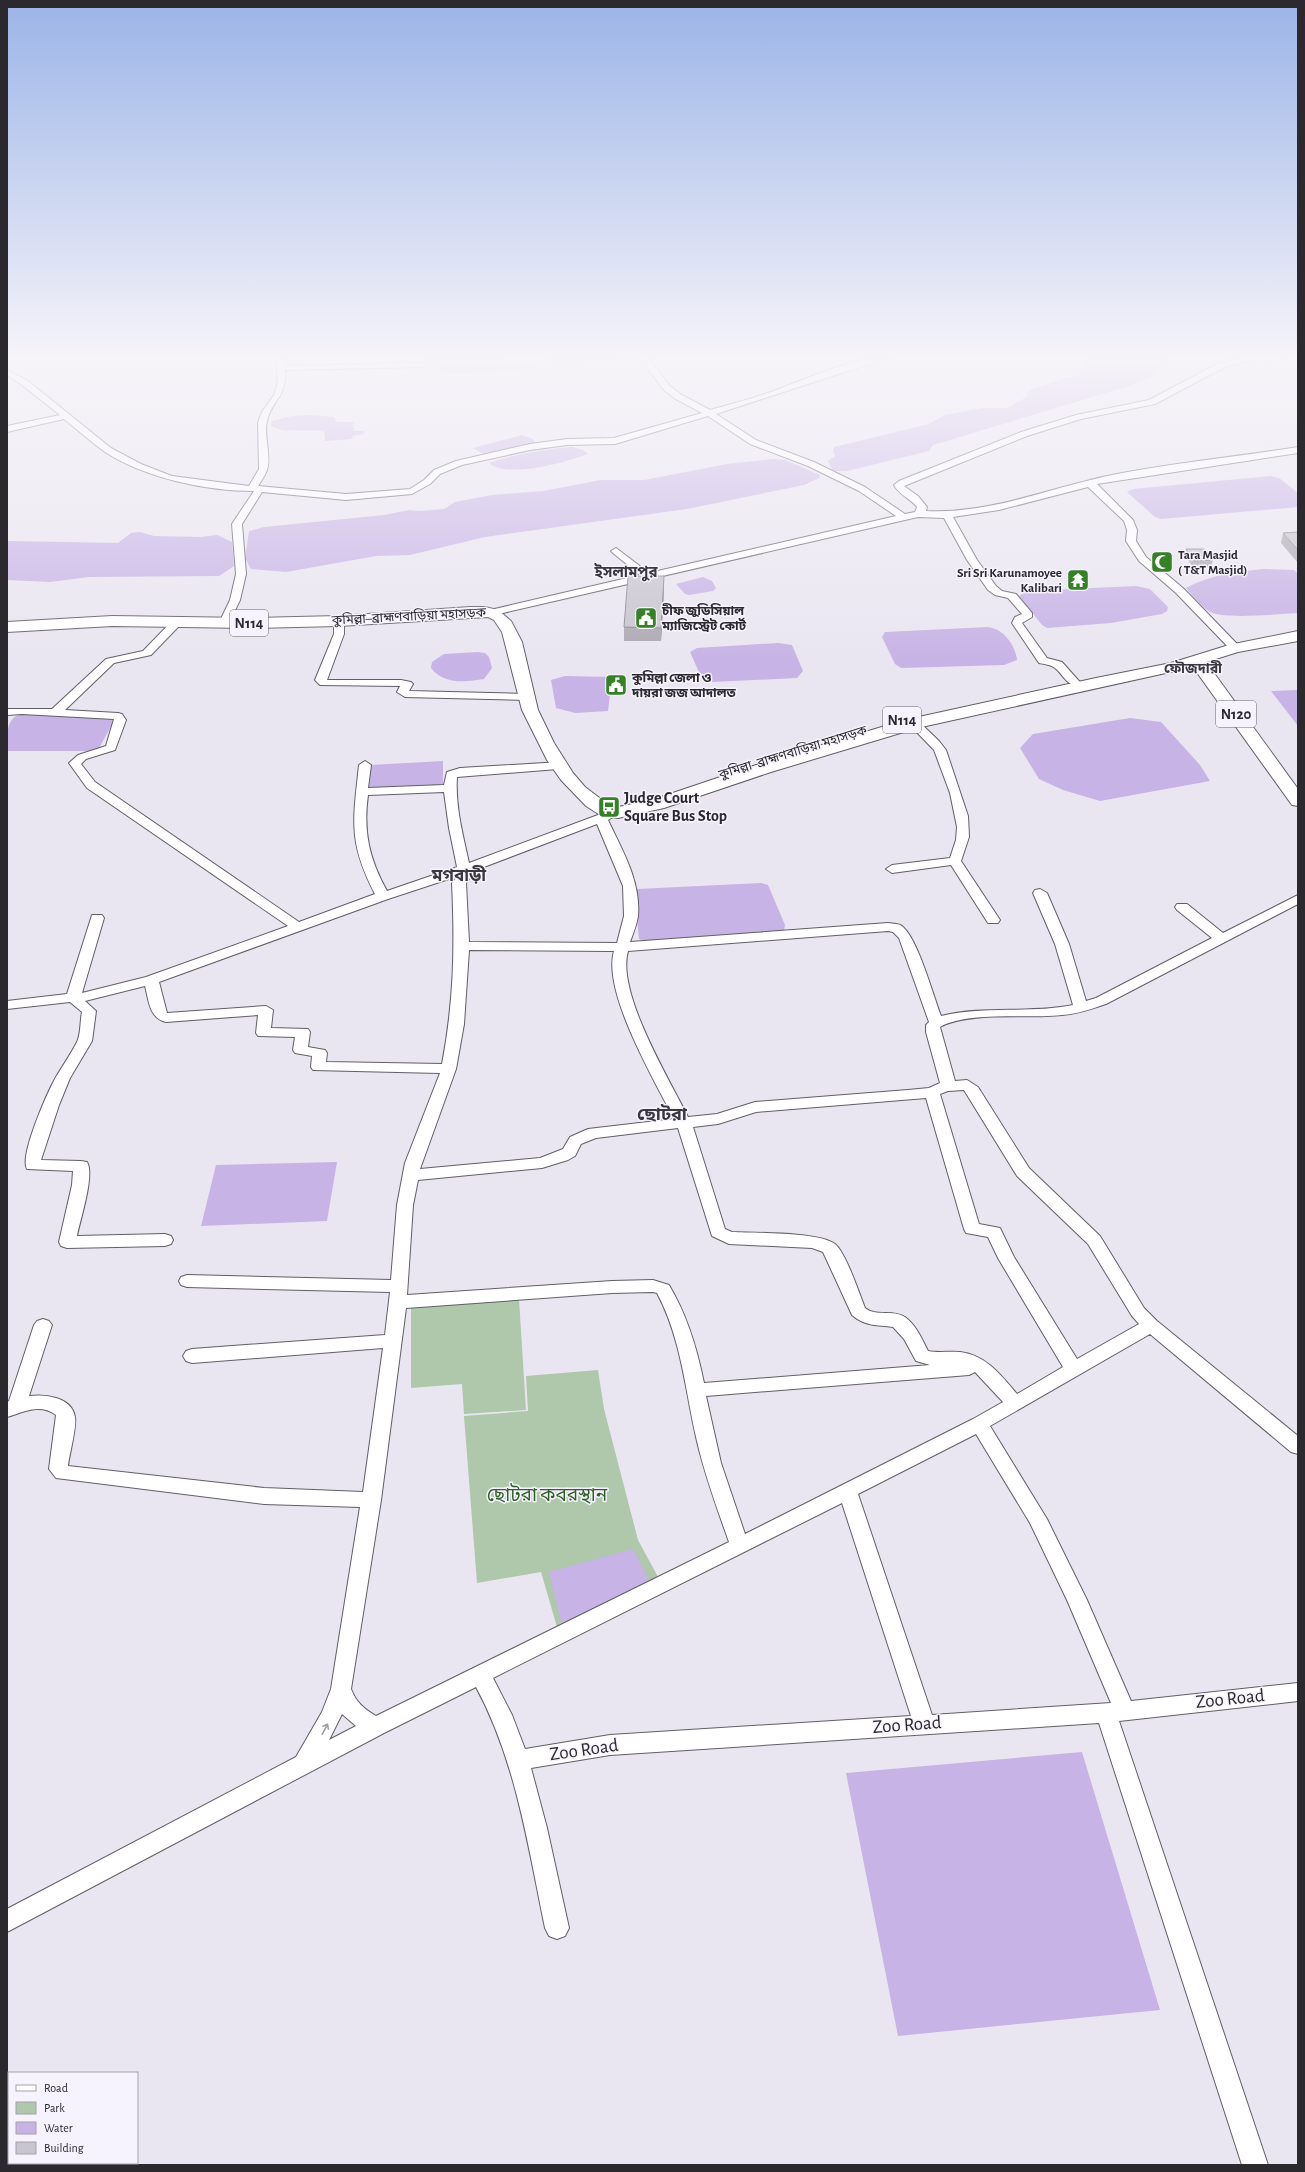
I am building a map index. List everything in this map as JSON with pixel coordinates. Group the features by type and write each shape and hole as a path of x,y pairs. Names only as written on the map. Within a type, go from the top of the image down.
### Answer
{"highway":[{"name":"কুমিল্লা–ব্রাহ্মণবাড়িয়া মহাসড়ক","path":"7,627 112,621 224,623 339,621 470,612 490,613 498,616 507,628 517,657 526,696 538,729 558,765 580,791 598,806 607,812 617,812"},
{"path":"1196,660 1235,648 1298,636"},
{"name":"N114","path":"617,812 637,810 696,786 912,721 1074,682 1176,661 1196,660"},
{"name":"N114","path":"912,721 1182,666 1196,660"},
{"name":"N120","path":"1196,660 1298,801"}],"street":[{"path":"126,459 138,466 171,478 255,490 346,497 415,490 427,482 437,472 459,463 476,459"},
{"path":"224,623 235,600 241,574 237,524 255,490 263,469 263,459"},
{"path":"799,459 862,489 903,518"},
{"path":"918,514 922,511 922,507 915,498 899,485 961,459"},
{"path":"490,613 918,514 947,515 999,507 1107,479 1236,459"},
{"path":"1091,484 1128,520 1132,530 1131,541 1142,560 1180,591 1235,648"},
{"path":"947,515 972,560 992,588 999,593 1012,596 1028,615 1019,619 1017,623 1036,652 1043,661 1058,664 1074,682"},
{"path":"616,550 648,577"},
{"path":"56,712 110,661 147,652 178,621"},
{"path":"339,621 339,634 321,680 324,683 401,683 407,684 403,693 412,694 526,696"},
{"path":"8,715 18,711 118,716 120,720 110,749 82,757 75,763 77,768 91,785 298,927"},
{"path":"912,721 935,742 940,750 960,809 964,829 963,839 956,861 993,920"},
{"path":"365,765 359,839 370,874 383,896"},
{"path":"305,1763 331,1716 341,1689 371,1500 393,1341 399,1294 405,1205 411,1175 449,1069 457,1024 462,946 464,873 455,828 450,788 450,775 460,772 558,765"},
{"path":"362,792 450,788"},
{"path":"7,1005 104,994 151,980 383,896 435,879 464,873 617,812"},
{"path":"601,819 620,859 630,886 631,916 618,967 630,1012 654,1065 684,1124 718,1232 729,1238 814,1242 829,1248 837,1260 858,1311 866,1318 898,1321 911,1335 922,1356 933,1359 962,1359 973,1362 980,1367 1015,1404"},
{"path":"892,869 956,861"},
{"path":"1040,893 1062,944 1081,1008"},
{"path":"939,1089 948,1082 933,1032 933,1025 936,1022 955,1016 1048,1012 1081,1008 1101,1001 1298,899"},
{"path":"1182,907 1222,939"},
{"path":"73,998 97,918"},
{"path":"462,946 622,947 888,927 897,928 905,937 936,1022"},
{"path":"151,980 160,1015 166,1018 266,1010 263,1033 303,1032 300,1050 320,1053 318,1067 352,1066 449,1069"},
{"path":"73,998 89,1011 85,1041 63,1078 51,1105 34,1154 33,1165 81,1166 80,1185 67,1242 165,1240"},
{"path":"942,1064 973,1090 999,1130 1023,1172 1094,1240 1138,1312 1151,1325 1298,1447"},
{"path":"411,1175 542,1163 569,1152 575,1142 593,1133 684,1124 724,1118 755,1107 967,1085"},
{"path":"939,1089 972,1229 994,1232 1006,1258 1074,1370"},
{"path":"187,1281 399,1294 612,1287 659,1287 663,1289 674,1309 696,1390 705,1436 716,1479 740,1546"},
{"path":"12,1408 43,1325"},
{"path":"7,1921 376,1726 848,1492 979,1424 1151,1325"},
{"path":"192,1356 393,1341"},
{"path":"696,1390 980,1367"},
{"path":"12,1408 28,1401 43,1402 60,1407 64,1412 66,1417 58,1468 63,1473 264,1496 371,1500"},
{"path":"979,1424 1037,1519 1076,1600 1115,1711 1255,2165"},
{"path":"848,1492 924,1724"},
{"path":"480,1674 501,1715 517,1760 530,1807 557,1928"},
{"path":"341,1689 344,1700 359,1719 376,1726"},
{"name":"Zoo Road","path":"517,1760 610,1745 1115,1711 1298,1692"}],"green space":[{"path":"519,1299 526,1410 464,1414 462,1384 411,1388 411,1307"},
{"name":"ছোটরা কবরস্থান","path":"598,1370 604,1409 638,1540 658,1577 557,1627 541,1572 477,1583 464,1416 528,1411 526,1376"}],"water":[{"path":"501,459 571,459 552,465 523,469 498,468 489,463"},
{"path":"770,459 785,460 820,475 819,478 804,485 687,509 485,537 410,555 376,556 286,572 251,569 245,558 249,531 264,527 384,515 409,510 419,511 444,509 455,502 492,495 543,491 601,480 644,480 727,464"},
{"path":"830,459 895,459 847,471 833,471 828,461"},
{"path":"1271,476 1279,478 1298,493 1298,507 1161,519 1155,517 1127,492 1133,489"},
{"path":"140,532 154,536 201,537 217,535 232,542 234,566 219,576 89,577 50,582 7,580 7,541 118,543 131,533"},
{"path":"1263,569 1294,570 1298,574 1298,613 1254,616 1220,615 1205,609 1186,588 1214,577"},
{"path":"703,577 712,581 716,588 713,591 689,595 685,594 676,584"},
{"path":"1136,586 1150,589 1168,607 1167,611 1162,614 1111,623 1047,628 1042,625 1019,596 1027,591"},
{"path":"988,627 994,628 1004,634 1014,649 1017,660 1004,665 901,668 895,664 882,637 885,632"},
{"path":"778,643 792,645 803,671 797,678 712,682 702,679 690,652 697,648"},
{"path":"485,653 489,657 492,668 484,679 470,681 449,680 436,673 431,668 432,662 444,654"},
{"path":"565,676 612,677 608,711 575,713 556,708 551,680"},
{"path":"1298,690 1298,726 1271,691"},
{"path":"21,714 109,717 112,719 113,723 99,748 90,751 7,751 8,729 12,720"},
{"path":"1130,718 1161,722 1200,765 1210,781 1100,801 1063,790 1039,779 1020,748 1033,734"},
{"path":"443,761 443,786 369,789 370,765"},
{"path":"761,883 768,885 785,925 784,931 645,941 639,939 634,891 637,889"},
{"path":"337,1162 327,1221 201,1226 216,1165"},
{"path":"633,1549 650,1582 562,1625 549,1572"},
{"path":"1082,1752 1160,2010 898,2036 846,1773"}],"building":[{"path":"1298,532 1298,550 1283,533"},
{"path":"1186,549 1204,549 1213,560 1194,561"},
{"name":"চীফ জুডিসিয়াল ম্যাজিস্ট্রেট কোর্ট","path":"628,576 664,576 661,628 624,627"}],"place":[{"name":"Tara Masjid ( T&T Masjid)","path":"1162,562"},
{"name":"Sri Sri Karunamoyee Kalibari","path":"1078,580"},
{"name":"চীফ জুডিসিয়াল ম্যাজিস্ট্রেট কোর্ট","path":"646,618"},
{"name":"কুমিল্লা জেলা ও দায়রা জজ আদালত","path":"616,685"},
{"name":"Judge Court Square Bus Stop","path":"609,807"}],"district":[{"name":"ইসলামপুর","path":"626,572"},
{"name":"ফৌজদারী","path":"1193,669"},
{"name":"মগবাড়ী","path":"459,875"},
{"name":"ছোটরা","path":"662,1115"}]}
